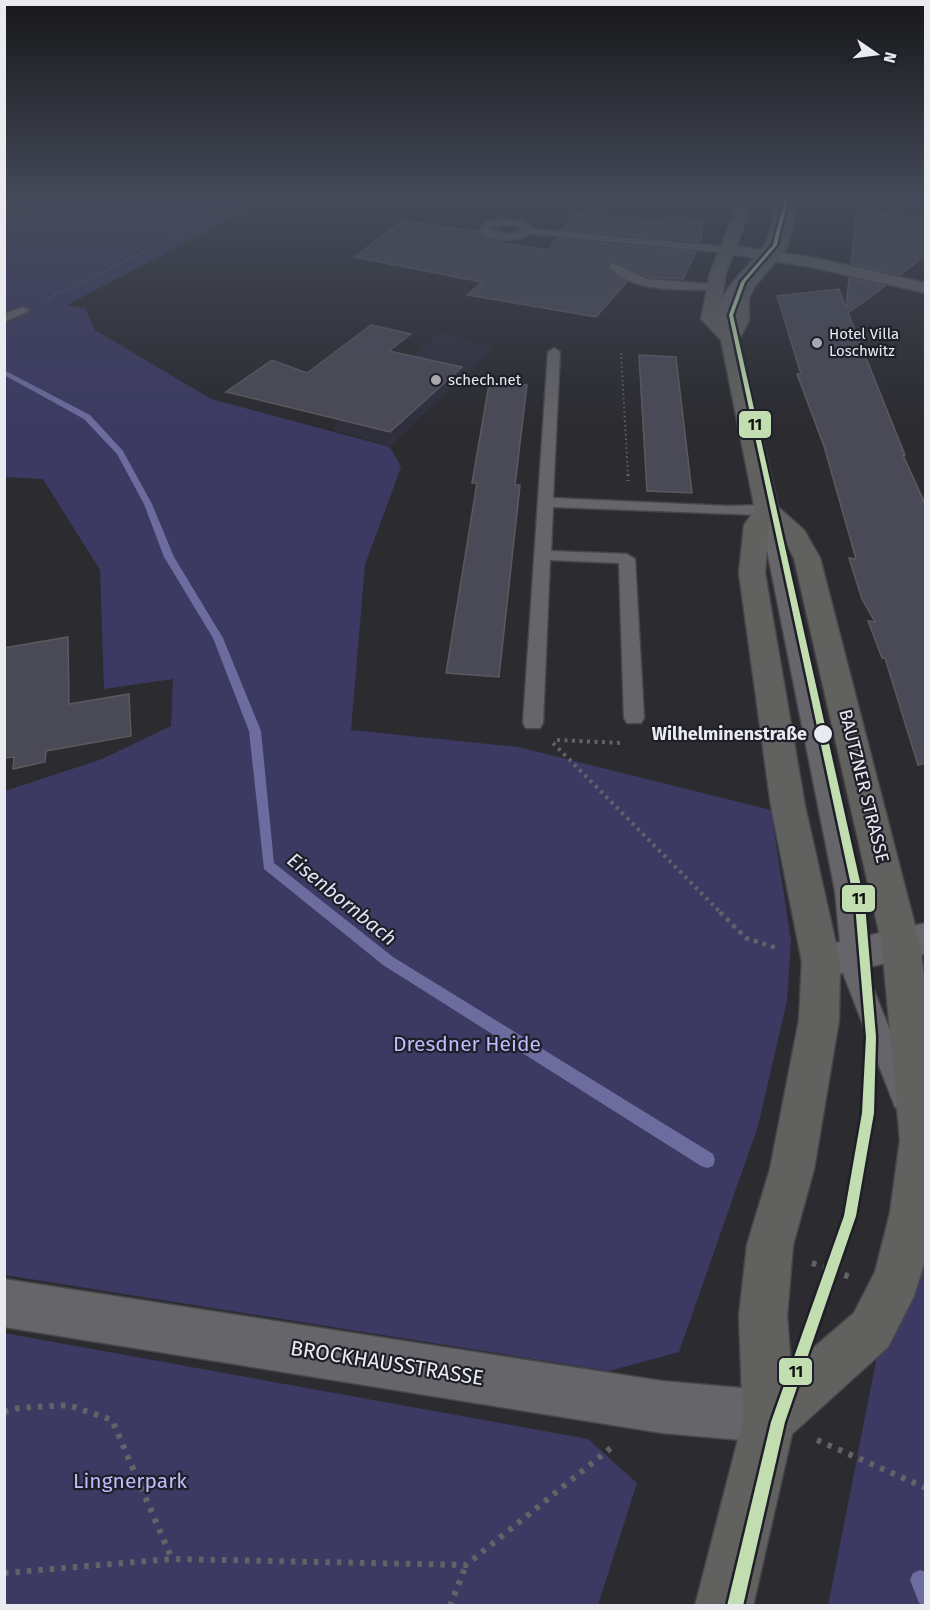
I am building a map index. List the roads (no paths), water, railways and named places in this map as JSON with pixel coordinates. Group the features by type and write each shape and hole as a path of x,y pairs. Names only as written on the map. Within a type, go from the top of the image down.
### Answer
{"main road":[{"path":"715,275 712,287 710,319 730,339 767,510 756,525 752,573 788,806 837,959 819,1020 810,1080 792,1168 770,1245 763,1316 769,1420 723,1605"},
{"path":"730,339 740,321 740,298 753,275"},
{"name":"BAUTZNER STRASSE","path":"767,510 795,535 807,558 914,941 922,1140 913,1213 897,1280 871,1330 769,1420"}],"street":[{"path":"868,275 926,288"},
{"path":"837,959 914,941"},
{"name":"BROCKHAUSSTRASSE","path":"4,1303 662,1407 753,1415 769,1420"}],"lane":[{"path":"624,275 638,279 712,287"},
{"path":"4,319 23,310"},
{"path":"533,723 554,352"},
{"path":"545,502 728,511 767,510 846,891 837,959 855,973 869,1013 922,1140"},
{"path":"542,555 627,559 634,718"}],"waterway":[{"name":"Eisenbornbach","path":"4,372 87,417 120,453 148,504 169,557 218,638 255,731 268,865 388,961 707,1160"},
{"name":"Eisenbornbach","path":"920,1580 926,1596"}],"place":[{"name":"Hotel Villa Loschwitz","path":"817,343"},
{"name":"schech.net","path":"436,380"},
{"name":"Wilhelminenstraße","path":"823,734"}],"park label":[{"name":"Dresdner Heide","path":"467,1044"},
{"name":"Lingnerpark","path":"130,1481"}]}
